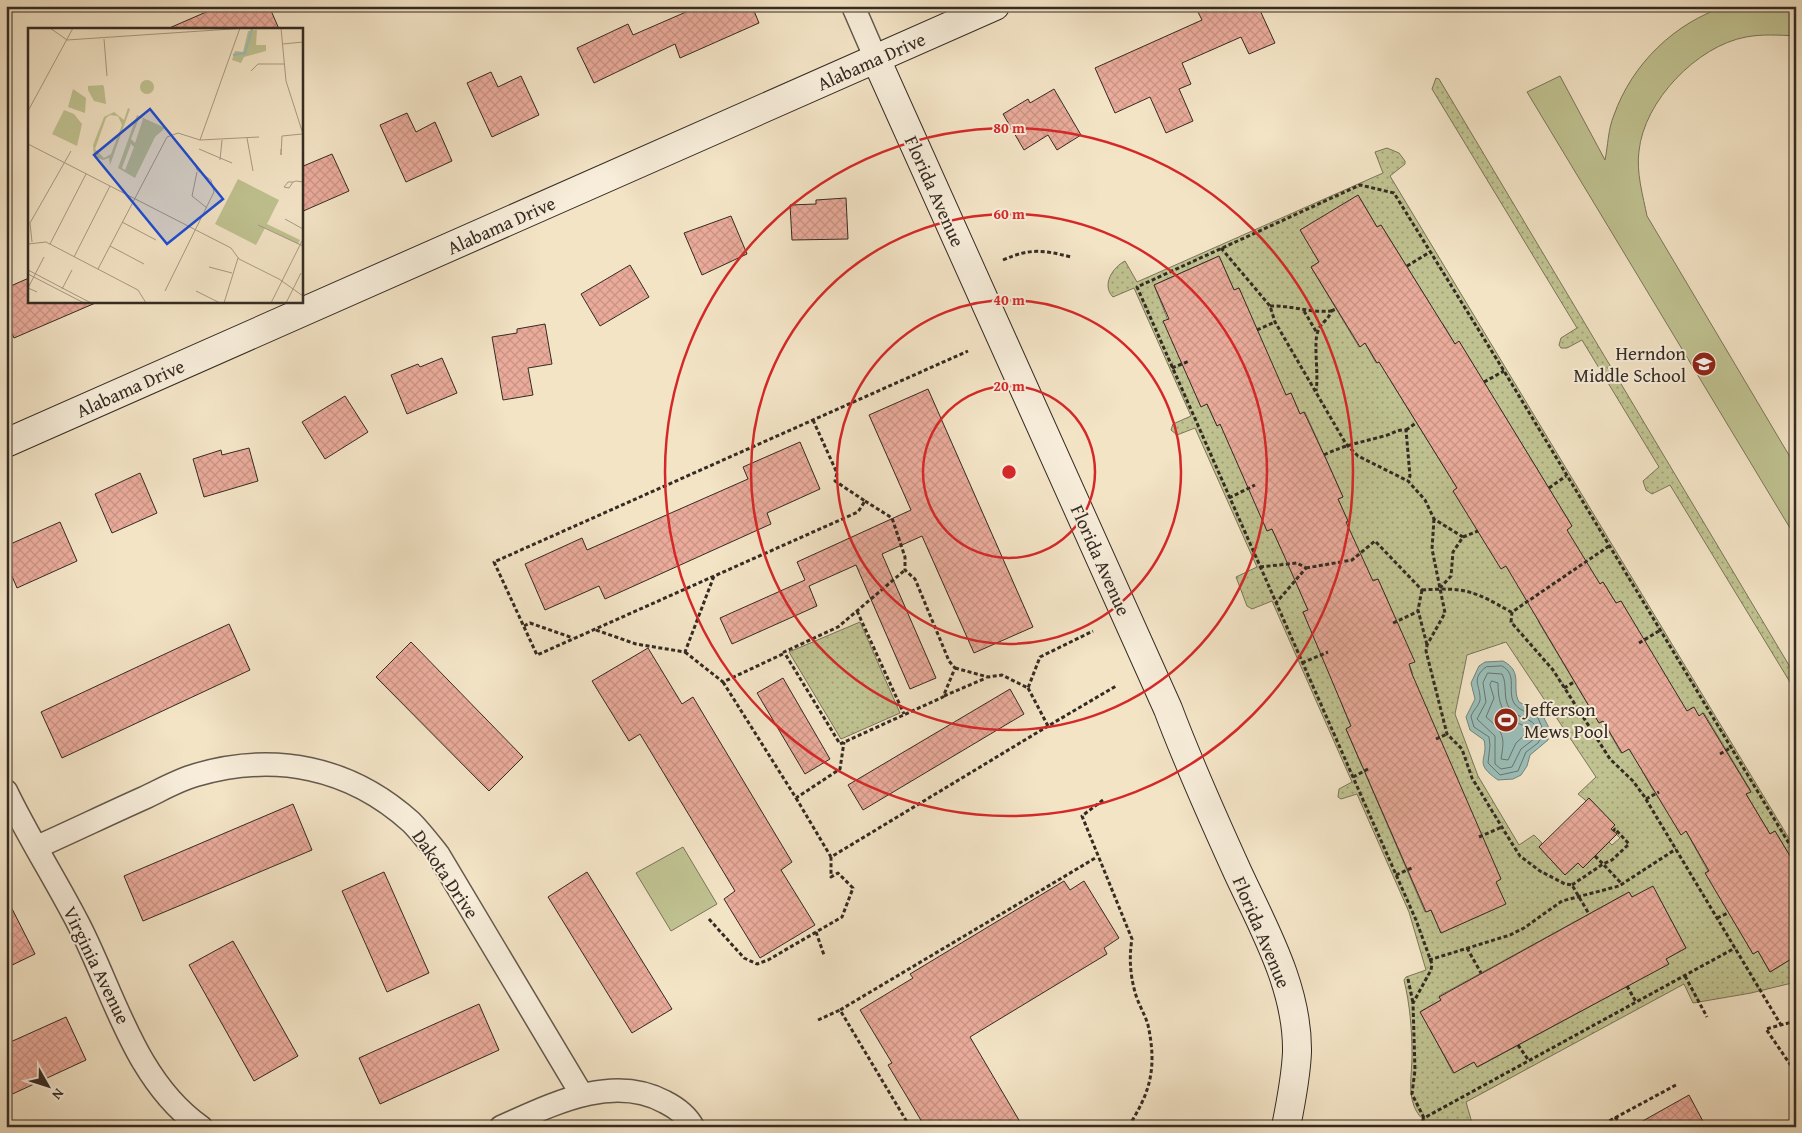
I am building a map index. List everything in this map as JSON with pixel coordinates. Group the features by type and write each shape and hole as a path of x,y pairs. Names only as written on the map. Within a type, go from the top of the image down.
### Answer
{"street":[{"name":"Florida Avenue","path":"853,6 1168,708 1189,767 1281,968 1292,1009 1297,1051 1293,1094 1286,1127"},
{"name":"Alabama Drive","path":"6,443 996,6"},
{"name":"Dakota Drive","path":"37,847 194,775 230,766 269,763 309,768 343,778 378,796 406,818 438,854 582,1094"},
{"name":"Virginia Avenue","path":"6,792 80,925 140,1055 163,1091 201,1127"},
{"path":"501,1127 582,1094 628,1091 653,1095 674,1106 693,1127"}],"path":[{"path":"1413,1003 1431,970 1432,964 1416,920 1137,286 1360,185 1394,193 1504,371 1659,631 1732,747 1796,855"},
{"path":"1221,248 1270,306 1275,322 1346,444 1358,456 1408,481 1425,500 1434,519 1432,549 1445,613 1427,645 1426,652 1447,734 1462,749 1472,778 1520,856 1553,879 1572,885 1589,914"},
{"path":"1003,260 1024,251 1052,252 1071,257"},
{"path":"1407,266 1430,252"},
{"path":"1270,306 1294,307 1304,310 1331,311 1336,309"},
{"path":"1304,310 1317,333 1319,374 1316,391"},
{"path":"1317,333 1330,317 1331,311"},
{"path":"1258,330 1275,322"},
{"path":"865,501 858,512 537,655 494,562 968,351"},
{"path":"1172,368 1189,361"},
{"path":"1484,382 1504,371"},
{"path":"813,420 837,473 835,481 892,518 905,557 905,570 915,579 949,660 956,668 988,677"},
{"path":"1324,455 1346,444 1387,435 1400,429 1406,430 1416,423"},
{"path":"1406,430 1410,476 1408,481"},
{"path":"1549,488 1566,476"},
{"path":"1229,498 1256,484"},
{"path":"1434,519 1463,537"},
{"path":"1440,589 1451,576 1453,552 1463,537 1478,531"},
{"path":"1260,566 1297,563 1306,568 1352,560 1376,541 1422,590 1463,589 1484,596 1512,612"},
{"path":"1512,612 1609,546"},
{"path":"1276,603 1306,568"},
{"path":"723,682 838,627 905,570"},
{"path":"685,652 714,576"},
{"path":"1422,590 1419,611 1427,645"},
{"path":"857,611 904,714"},
{"path":"1393,623 1419,611"},
{"path":"1512,612 1511,622 1553,670 1610,759 1633,780 1646,799 1781,1025"},
{"path":"524,626 530,624 574,638"},
{"path":"595,630 636,644 685,652 723,682 831,857 832,877 838,873 853,888 842,917 768,960 757,964 744,958 709,918"},
{"path":"1028,688 1040,657 1093,631"},
{"path":"1639,644 1659,631"},
{"path":"1302,663 1328,652"},
{"path":"785,653 840,744 988,677 1002,675 1028,688 1048,726"},
{"path":"943,697 956,668"},
{"path":"1564,688 1574,682"},
{"path":"831,857 1116,686"},
{"path":"1436,739 1447,734"},
{"path":"796,798 840,769 844,742"},
{"path":"1720,754 1732,747"},
{"path":"1353,777 1370,768"},
{"path":"1646,799 1659,792"},
{"path":"1103,800 1082,816 1097,857 1132,939 1129,958 1135,993 1147,1024 1151,1054 1151,1076 1143,1103 1128,1127"},
{"path":"1479,837 1502,827"},
{"path":"1572,885 1612,860 1629,844 1615,829 1613,831"},
{"path":"1429,960 1510,935 1524,928 1562,900 1622,884 1676,849"},
{"path":"1595,856 1622,884"},
{"path":"818,1020 840,1010 1097,857"},
{"path":"1396,875 1414,867"},
{"path":"1717,918 1728,913"},
{"path":"816,932 824,955"},
{"path":"1467,948 1480,973"},
{"path":"1419,1127 1424,1118 1735,948"},
{"path":"1685,976 1707,1017"},
{"path":"1408,979 1413,1003 1415,1070 1412,1094 1424,1118"},
{"path":"1627,986 1636,1002"},
{"path":"840,1010 910,1127"},
{"path":"1796,1021 1766,1029 1796,1073"},
{"path":"1518,1045 1529,1061"},
{"path":"1598,1127 1676,1085"},
{"path":"1616,1117 1623,1127"}],"green space":[{"path":"1727,6 1796,6 1796,36 1764,35 1746,37 1728,42 1692,64 1662,95 1651,113 1643,132 1639,151 1639,176 1647,216 1796,467 1796,538 1527,92 1560,76 1605,160 1612,120 1622,96 1644,62 1673,34 1708,13"},
{"path":"1436,78 1439,79 1796,677 1796,692 1670,485 1652,494 1646,490 1643,481 1659,467 1582,340 1567,348 1561,348 1559,345 1561,338 1577,328 1432,89"},
{"path":"1387,148 1399,153 1405,161 1405,164 1390,176 1796,850 1796,866 1775,831 1770,834 1746,794 1751,791 1704,713 1699,716 1693,707 1683,714 1621,601 1616,603 1603,582 1538,621 1599,723 1603,721 1621,753 1633,746 1634,756 1653,790 1657,788 1681,834 1686,831 1753,954 1758,951 1770,972 1796,956 1796,982 1751,993 1693,1003 1684,984 1466,1102 1472,1123 1460,1127 1441,1127 1427,1122 1419,1116 1412,1100 1411,1027 1404,980 1406,977 1426,970 1409,912 1357,794 1341,799 1338,797 1339,789 1352,782 1272,601 1252,609 1247,606 1236,577 1257,567 1195,428 1177,435 1171,430 1173,424 1191,416 1134,288 1113,297 1108,287 1110,277 1116,267 1125,261 1137,282 1383,173 1375,152","holes":["1358,195 1377,227 1381,225 1430,304 1437,327 1443,324 1455,344 1459,342 1572,526 1567,530 1453,491 1457,488 1392,383 1382,360 1376,363 1365,343 1359,347 1311,267 1319,262","1219,256 1234,290 1239,288 1281,397 1291,393 1300,414 1305,412 1343,497 1338,499 1348,522 1282,551 1272,529 1267,531 1226,422 1217,426 1207,404 1202,406 1154,285","1378,579 1414,662 1409,664 1413,674 1406,677 1501,879 1496,882 1505,904 1441,933 1431,910 1425,912 1366,775 1368,763 1362,766 1346,729 1351,726 1342,705 1348,702 1320,650 1303,612 1308,610 1299,589","1506,642 1596,777 1578,794 1615,825 1611,829 1620,838 1612,845 1609,842 1583,868 1578,863 1565,875 1539,847 1542,843 1534,835 1519,845 1478,776 1455,714 1467,655","1653,887 1686,948 1666,959 1668,964 1478,1067 1474,1062 1453,1073 1421,1011 1441,1000 1439,996 1629,892 1632,897"]},
{"path":"860,622 900,713 841,739 789,652"},
{"path":"683,847 717,904 671,931 636,873"}],"water":[{"name":"Jefferson Mews Pool","path":"1503,661 1509,665 1515,675 1519,702 1542,714 1549,728 1548,740 1530,755 1527,766 1521,775 1513,779 1498,780 1483,765 1484,740 1470,730 1466,717 1475,699 1471,683 1479,666 1485,662"}],"building":[{"path":"220,6 269,6 279,28 169,28"},
{"path":"683,6 752,6 759,23 680,58 675,44 594,83 577,48 628,24 633,35 686,12"},
{"path":"1210,6 1258,6 1275,43 1249,54 1241,37 1182,63 1191,84 1179,89 1193,121 1166,133 1150,97 1115,113 1095,68 1202,20 1198,12"},
{"path":"491,72 498,87 521,76 539,115 492,137 467,83"},
{"path":"1054,89 1081,135 1057,150 1048,135 1024,150 1003,114 1028,99 1030,103"},
{"path":"407,113 416,132 435,122 452,161 406,182 380,125"},
{"path":"332,154 349,191 302,212 302,167"},
{"path":"1358,195 1377,227 1381,225 1455,344 1459,341 1572,526 1567,530 1600,584 1603,582 1616,603 1621,601 1687,711 1694,707 1699,716 1703,713 1751,792 1746,794 1770,834 1775,831 1796,866 1796,956 1770,972 1758,951 1753,954 1705,873 1709,871 1686,831 1681,835 1629,749 1622,753 1603,721 1599,723 1506,566 1501,569 1453,491 1457,488 1379,362 1377,363 1365,343 1360,347 1311,267 1319,262 1300,230"},
{"path":"846,198 848,239 792,240 790,205 816,204 816,200"},
{"path":"731,216 747,254 702,275 684,233"},
{"path":"1219,256 1234,290 1239,288 1286,395 1291,393 1300,414 1304,412 1326,459 1343,497 1338,499 1348,521 1346,522 1373,581 1378,579 1415,662 1409,664 1412,674 1501,879 1496,882 1506,904 1441,933 1431,910 1426,912 1346,729 1351,726 1303,612 1308,610 1282,551 1272,529 1267,531 1220,424 1217,426 1207,404 1201,407 1163,321 1169,319 1154,285"},
{"path":"630,265 649,297 600,326 581,294"},
{"path":"28,278 28,302 98,302 14,338 6,321 6,288"},
{"path":"545,324 552,364 528,368 533,395 503,400 492,337 517,333 517,329"},
{"path":"442,358 457,393 407,414 391,375 418,364 420,367"},
{"path":"928,389 1033,627 974,653 922,536 882,554 936,678 910,689 856,565 809,586 817,606 732,644 720,618 805,580 797,562 911,510 869,415"},
{"path":"345,396 368,432 325,459 302,422"},
{"path":"800,442 820,489 767,513 771,524 605,599 599,586 545,610 525,564 582,538 587,550 748,479 743,467"},
{"path":"249,448 258,481 204,497 193,459 221,450 222,455"},
{"path":"140,473 157,513 112,533 95,494"},
{"path":"60,522 77,561 17,588 6,562 6,546"},
{"path":"229,624 250,670 62,758 41,712"},
{"path":"411,642 523,757 489,791 376,677"},
{"path":"648,648 682,704 693,697 792,862 781,870 815,925 760,958 724,899 735,891 640,734 629,741 592,681"},
{"path":"783,678 830,759 805,774 757,693"},
{"path":"1010,689 1024,714 863,810 848,785"},
{"path":"1589,798 1615,825 1611,829 1617,834 1583,868 1578,863 1565,875 1539,847"},
{"path":"293,804 312,850 143,921 124,876"},
{"path":"384,872 429,973 387,992 342,891"},
{"path":"587,872 672,1009 632,1033 548,897"},
{"path":"1064,881 1070,890 1084,881 1119,938 1104,948 1107,954 970,1037 1023,1127 925,1127 888,1065 892,1063 860,1010 913,978 910,974"},
{"path":"1653,886 1686,948 1666,959 1669,964 1477,1067 1474,1062 1454,1073 1420,1012 1441,1000 1439,997 1629,892 1632,897"},
{"path":"6,897 35,954 6,968"},
{"path":"233,941 298,1056 254,1081 189,965"},
{"path":"479,1004 499,1050 380,1104 359,1058"},
{"path":"66,1017 86,1060 6,1097 6,1044"},
{"path":"1689,1095 1706,1127 1632,1127"}],"place":[{"name":"Herndon Middle School","path":"1704,364"},
{"name":"Jefferson Mews Pool","path":"1506,720"}]}
